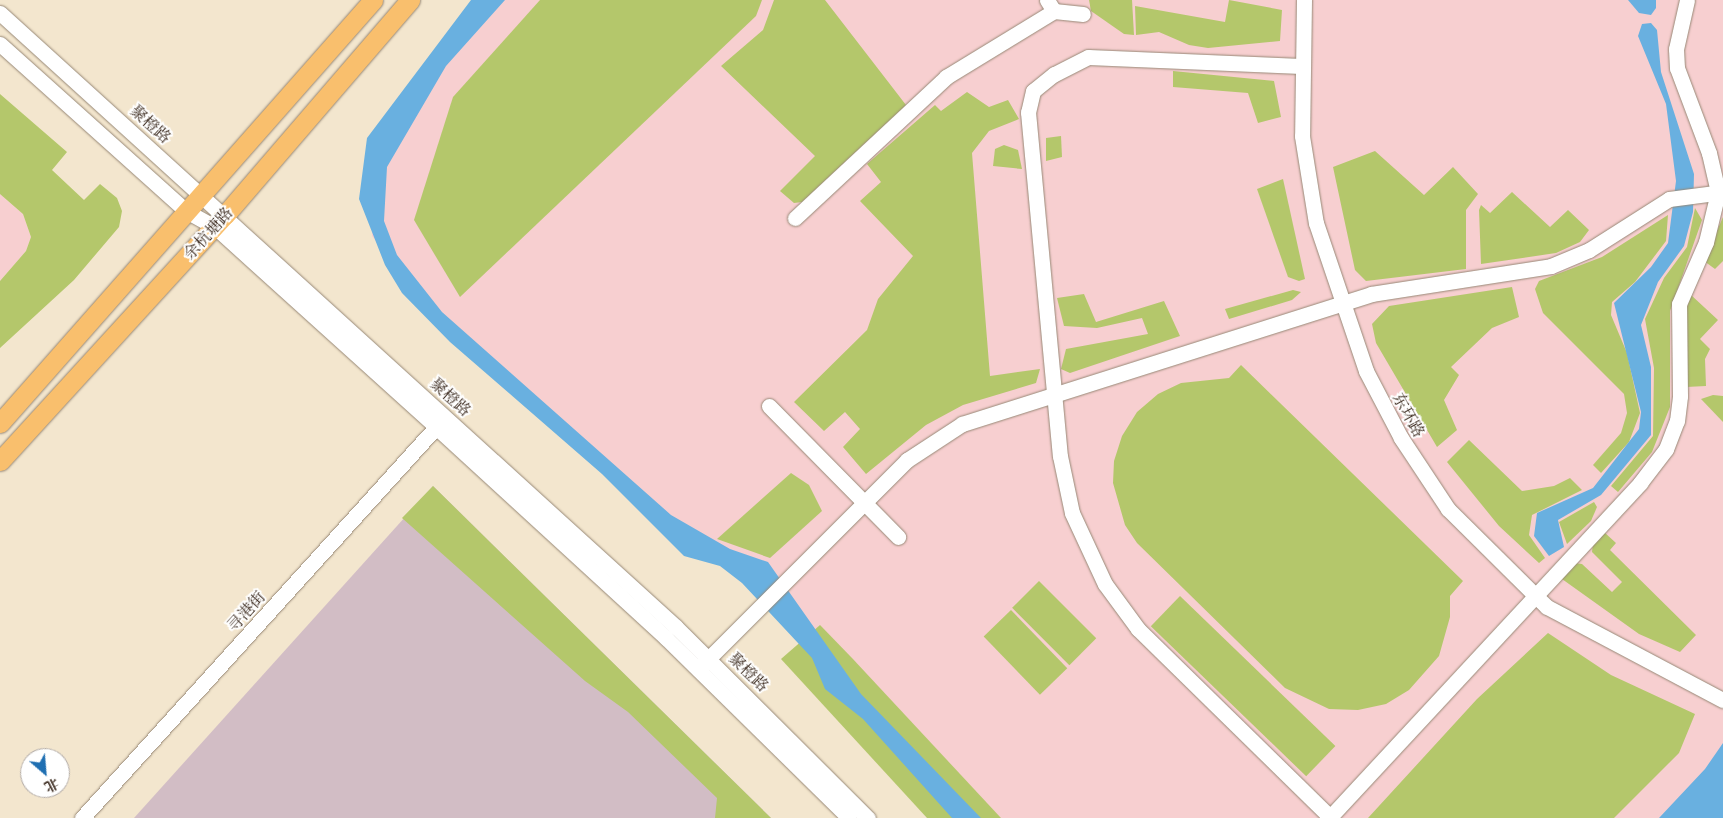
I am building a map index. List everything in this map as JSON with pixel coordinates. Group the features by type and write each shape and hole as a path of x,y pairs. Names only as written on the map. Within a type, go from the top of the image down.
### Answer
{"main road":[{"name":"余杭塘路","path":"0,423 373,0"},
{"name":"余杭塘路","path":"0,461 220,221 410,0"}],"street":[{"name":"东环路","path":"1304,0 1301,66 1306,162 1316,224 1341,304 1366,371 1401,438 1448,509 1548,608 1693,686 1723,700"},
{"path":"1301,66 1088,57 1054,74 1034,91 1028,112 1060,456 1072,514 1105,584 1138,629 1330,817 1535,595 1666,449 1678,413 1680,304 1706,242 1720,192 1709,153 1677,68 1676,49 1687,0"},
{"path":"795,218 946,76 1051,5 1083,14"},
{"name":"聚橙路","path":"0,13 201,193 220,221 436,428 698,669 849,818"},
{"name":"聚橙路","path":"0,44 186,210 220,221 709,658 868,818"},
{"path":"698,669 907,460 962,424 1371,294 1552,266 1589,250 1669,199 1720,192"},
{"path":"769,406 862,504 898,536"},
{"name":"寻港街","path":"82,818 436,428"}],"shaded area":[{"path":"494,0 1723,0 1723,818 963,818 801,624 677,529 442,326 372,236 372,152"},
{"path":"0,194 23,214 31,237 26,251 0,281"},
{"path":"433,486 771,818 134,818"}],"green space":[{"path":"540,0 762,0 756,16 460,297 414,220 453,97"},
{"path":"774,0 825,0 906,105 802,202 794,203 780,191 815,156 721,66 763,30"},
{"path":"1089,0 1132,0 1134,35 1124,34 1091,11"},
{"path":"1229,0 1282,10 1280,41 1208,48 1189,45 1159,32 1136,35 1135,6 1225,22"},
{"path":"1173,71 1274,81 1281,117 1258,123 1248,93 1173,87"},
{"path":"967,92 989,107 1008,100 1019,119 989,131 972,153 990,376 1040,369 1036,383 963,405 926,425 866,474 843,447 860,429 845,412 824,431 794,402 867,330 878,299 913,256 860,201 881,182 867,164 935,105 941,111"},
{"path":"0,94 67,152 52,170 84,200 100,184 117,198 122,211 119,227 74,280 0,348 0,281 26,251 31,237 23,214 0,194"},
{"path":"1061,136 1062,157 1046,161 1046,138"},
{"path":"1004,145 1018,150 1022,169 993,166 995,149"},
{"path":"1375,151 1424,195 1453,167 1478,194 1466,210 1466,269 1366,281 1355,270 1333,167"},
{"path":"1283,179 1305,279 1299,281 1288,277 1257,189"},
{"path":"1512,192 1550,227 1568,210 1589,230 1580,242 1556,253 1481,264 1479,210 1481,205 1490,213"},
{"path":"1695,208 1702,220 1670,311 1670,407 1652,452 1618,492 1611,486 1653,436 1654,368 1645,319 1664,278 1687,247"},
{"path":"1668,215 1666,241 1635,282 1612,302 1611,315 1627,353 1640,413 1629,442 1601,473 1593,465 1621,433 1627,413 1624,394 1543,313 1535,289 1539,281 1602,257"},
{"path":"1723,217 1723,261 1715,269 1704,261"},
{"path":"1512,287 1519,317 1492,328 1451,367 1459,375 1444,400 1457,430 1437,447 1376,343 1372,324 1389,306"},
{"path":"1293,290 1301,292 1292,300 1229,319 1225,309"},
{"path":"1084,294 1096,322 1164,301 1180,336 1070,373 1061,369 1066,349 1148,334 1142,318 1097,328 1064,326 1057,298"},
{"path":"1691,295 1718,320 1700,339 1710,349 1705,359 1706,386 1686,387 1685,313"},
{"path":"1241,365 1463,581 1450,596 1450,617 1439,656 1409,690 1386,704 1358,710 1329,709 1285,688 1137,543 1125,525 1113,483 1114,461 1122,436 1137,412 1158,394 1181,383 1229,378"},
{"path":"1713,395 1723,396 1723,422 1701,399"},
{"path":"1469,440 1522,491 1554,486 1570,478 1582,490 1532,515 1529,535 1545,558 1539,563 1499,526 1447,462"},
{"path":"791,473 809,485 822,511 770,558 717,539"},
{"path":"433,486 771,818 715,818 717,798 628,712 585,681 402,518"},
{"path":"1594,502 1597,507 1591,521 1567,544 1559,522"},
{"path":"1604,532 1616,543 1610,550 1696,635 1680,652 1639,634 1562,579 1574,563 1582,564 1612,592 1622,582 1592,552 1593,543"},
{"path":"1039,581 1096,638 1069,665 1012,608"},
{"path":"1180,596 1335,746 1306,776 1151,626"},
{"path":"1011,610 1067,668 1040,695 984,636"},
{"path":"820,625 1001,818 927,818 781,659"},
{"path":"1548,633 1611,675 1695,714 1679,753 1614,818 1368,818 1477,699"}],"water":[{"path":"471,0 505,0 446,66 387,167 384,221 397,255 442,312 671,515 730,549 768,562 861,694 981,818 952,818 863,719 825,689 812,658 742,583 720,566 684,556 602,474 450,342 402,293 385,265 359,199 367,138"},
{"path":"1628,0 1656,0 1656,8 1651,15 1639,13"},
{"path":"1651,23 1657,30 1661,72 1694,174 1693,212 1684,246 1658,282 1641,325 1651,367 1651,435 1601,495 1558,520 1564,547 1549,556 1534,536 1537,513 1593,488 1639,429 1641,412 1614,303 1651,267 1668,243 1676,181 1666,104 1638,36 1642,24"},
{"path":"1723,743 1723,818 1659,818 1705,769"}]}
